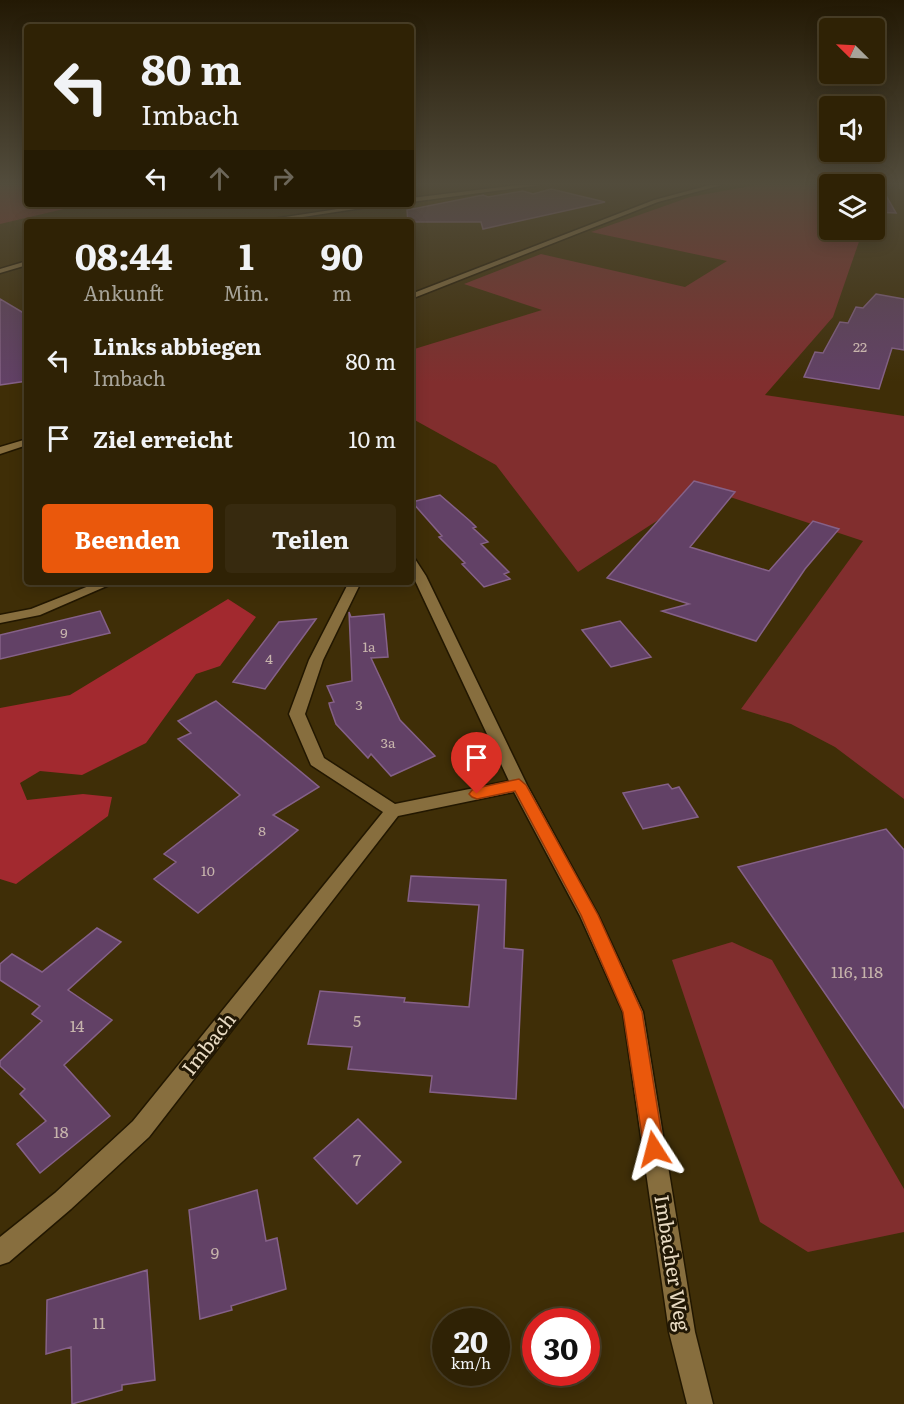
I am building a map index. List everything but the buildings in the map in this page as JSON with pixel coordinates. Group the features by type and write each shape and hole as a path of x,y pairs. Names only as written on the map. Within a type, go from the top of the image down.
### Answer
{"street":[{"path":"414,296 530,251"},
{"path":"0,271 24,264"},
{"path":"0,451 24,443"},
{"name":"Imbacher Weg","path":"414,567 519,785 589,915 633,1012 682,1332 700,1404"},
{"path":"0,619 35,612 102,585"},
{"path":"354,585 315,660 297,714 317,761 393,811 519,785"},
{"name":"Imbach","path":"0,1253 63,1201 141,1129 393,811"}],"shaded area":[{"path":"678,251 856,251 833,317 765,395 904,416 904,799 835,747 791,724 741,709 863,541 706,489 578,572 496,465 414,420 414,349 542,310 464,284 541,254 685,287 727,261"},
{"path":"228,599 256,617 220,666 196,674 146,743 82,775 40,771 20,783 27,800 83,794 112,797 108,816 16,884 0,879 0,708 70,695"},
{"path":"732,942 772,960 904,1189 904,1232 808,1252 760,1222 672,960"}],"route":[{"path":"477,794 519,785 589,915 633,1012 654,1149"}]}
